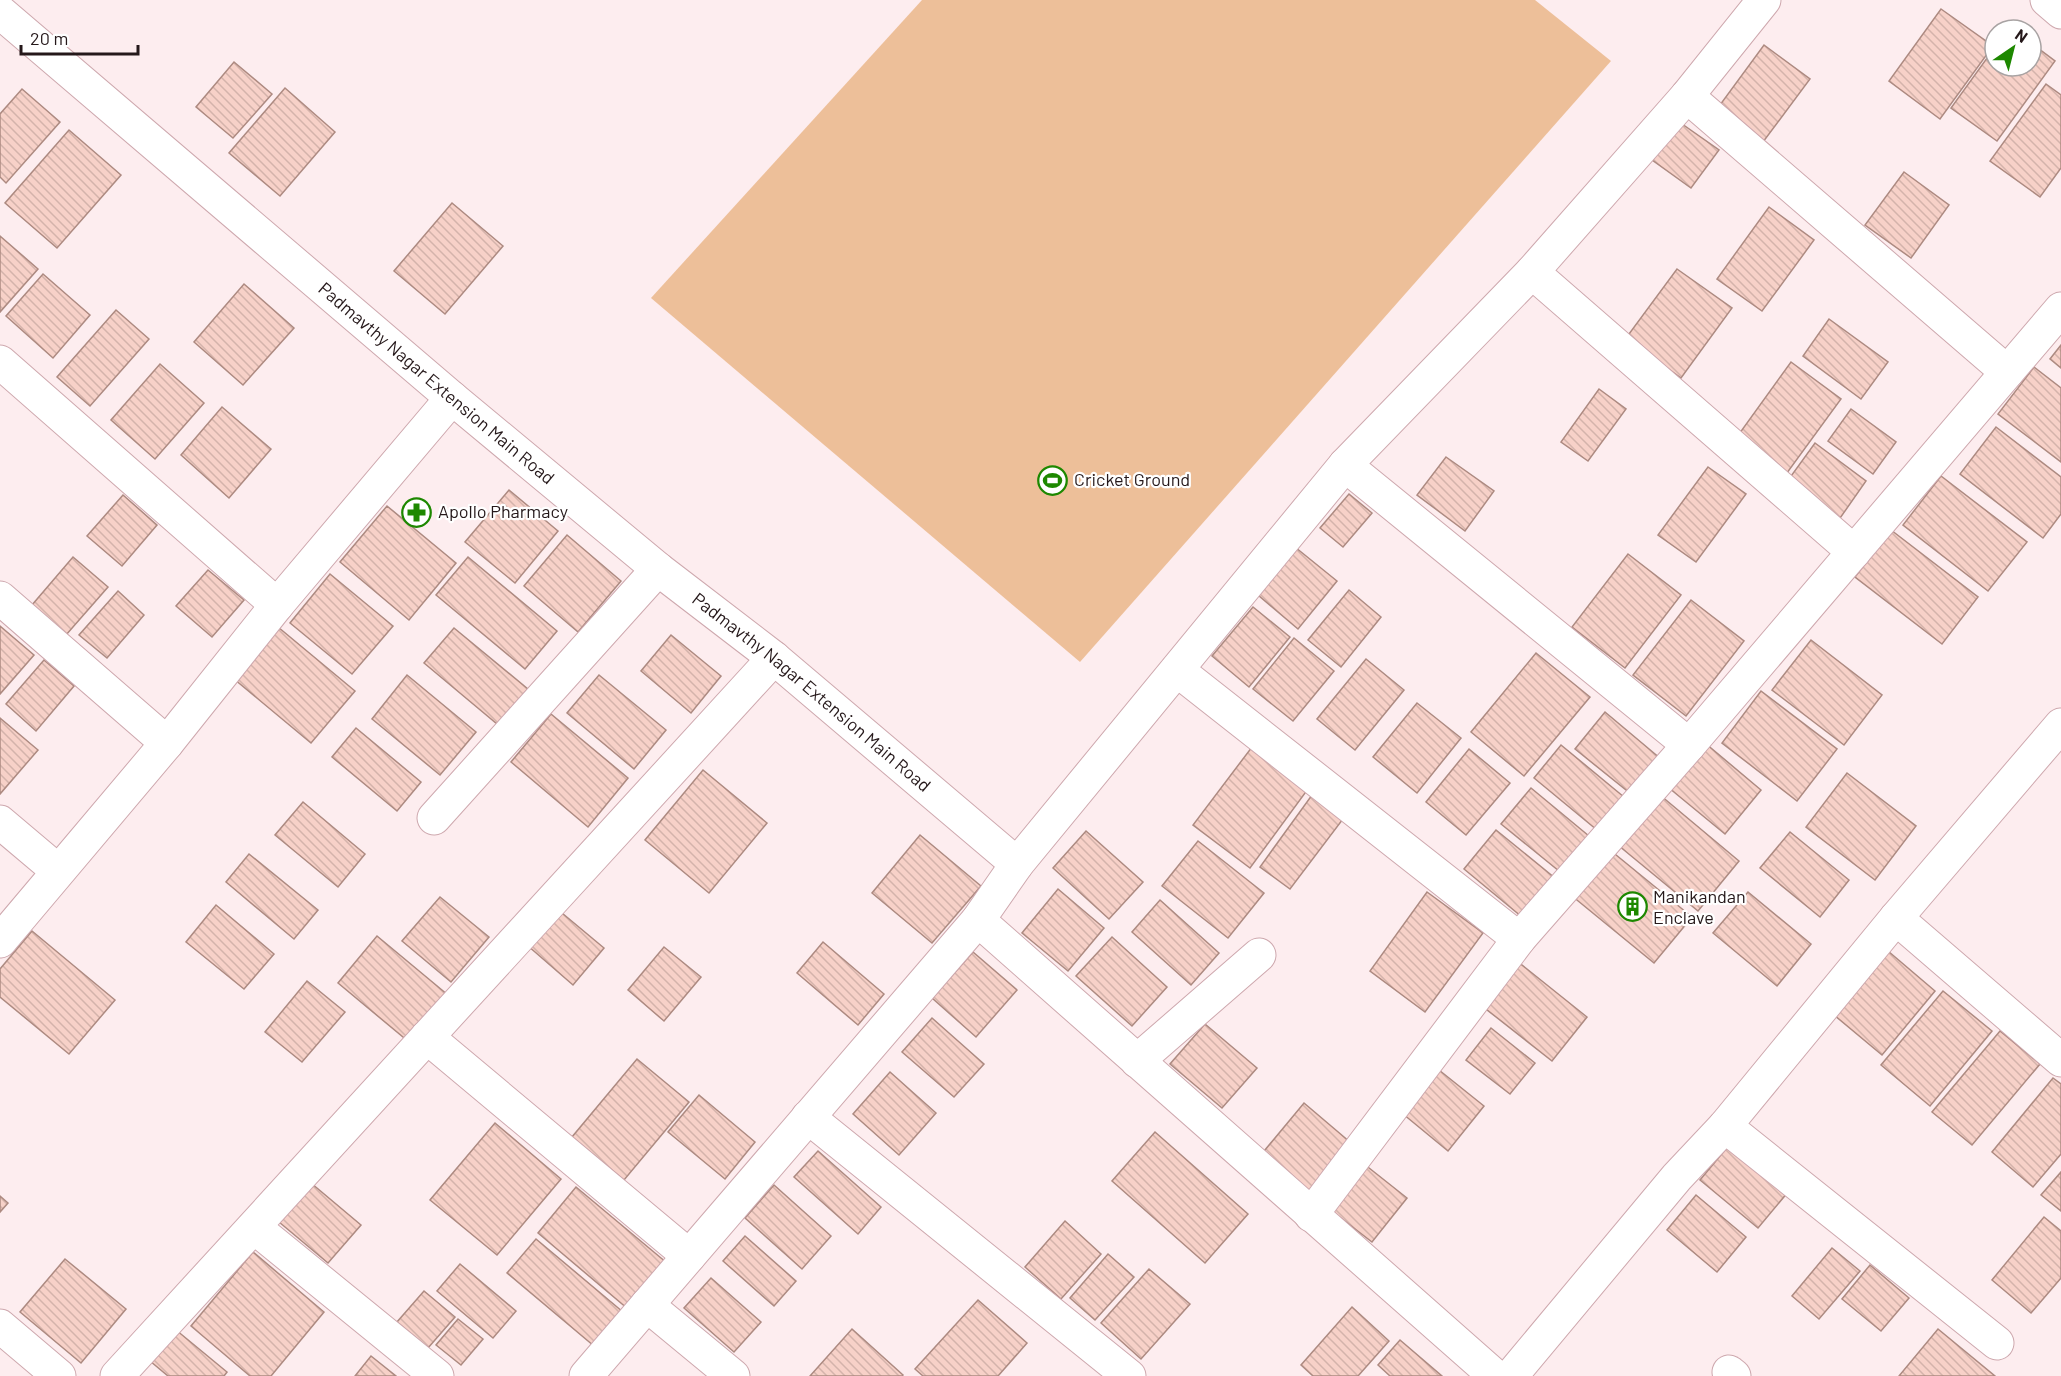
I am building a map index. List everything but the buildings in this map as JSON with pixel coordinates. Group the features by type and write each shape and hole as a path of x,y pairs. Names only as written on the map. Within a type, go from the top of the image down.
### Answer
{"street":[{"path":"586,1376 978,920 1017,864 1345,465 1532,272 1687,96 1764,0"},
{"path":"2047,0 2061,12"},
{"name":"Padmavthy Nagar Extension Main Road","path":"0,12 452,398 658,568 774,658 1017,864"},
{"path":"1687,96 2007,372"},
{"path":"1532,272 1854,552"},
{"path":"1311,1215 1519,939 1689,745 2061,309"},
{"path":"0,362 277,604"},
{"path":"0,941 167,743 277,604 452,398"},
{"path":"1345,465 1689,745"},
{"path":"434,818 658,568"},
{"path":"0,598 167,743"},
{"path":"117,1376 774,658"},
{"path":"1177,670 1519,939"},
{"path":"1511,1376 1677,1177 1725,1126 1896,918 2061,725"},
{"path":"0,822 58,871"},
{"path":"1896,918 2061,1060"},
{"path":"978,920 1495,1376"},
{"path":"1137,1061 1259,955"},
{"path":"427,1037 689,1256"},
{"path":"808,1117 1129,1376"},
{"path":"1725,1126 1997,1343"},
{"path":"254,1227 437,1376"},
{"path":"647,1305 733,1376"},
{"path":"0,1326 59,1376"}],"shaded area":[{"name":"Cricket Ground","path":"922,0 1535,0 1611,61 1080,662 651,298"}],"place":[{"name":"Cricket Ground","path":"1053,480"},
{"name":"Apollo Pharmacy","path":"417,512"},
{"name":"Manikandan Enclave","path":"1632,907"}]}
